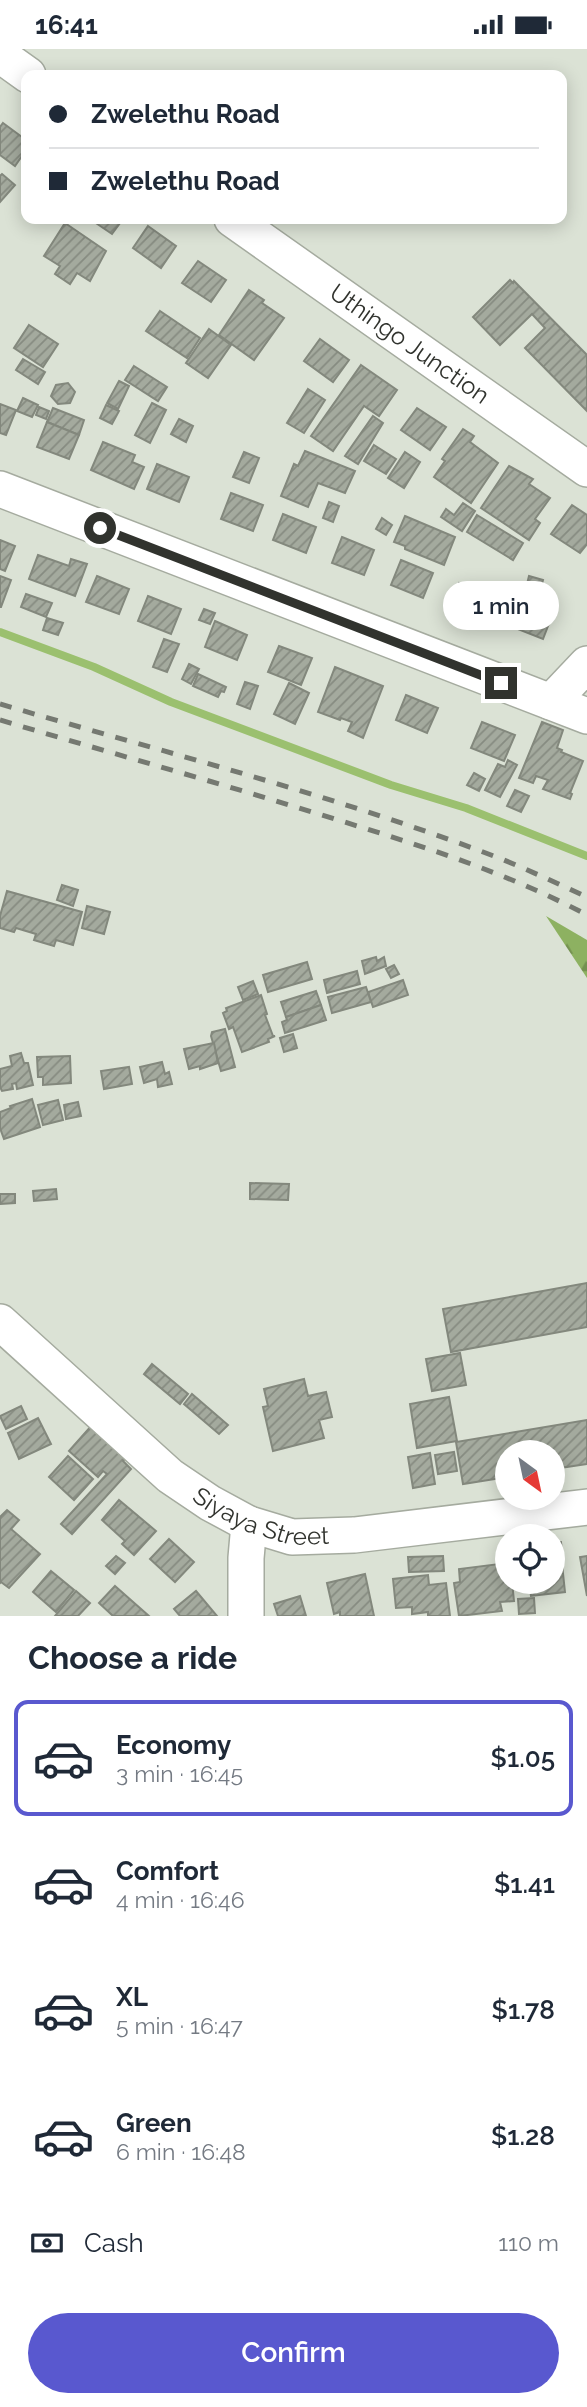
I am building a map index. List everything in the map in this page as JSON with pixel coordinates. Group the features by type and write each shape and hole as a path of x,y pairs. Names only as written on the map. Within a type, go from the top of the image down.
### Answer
{"street":[{"path":"0,55 21,70"},
{"name":"Uthingo Junction","path":"239,224 587,469"},
{"path":"0,489 587,716"},
{"path":"551,702 587,664"},
{"name":"Siyaya Street","path":"0,1322 170,1476 210,1503 249,1524 292,1537 354,1535 587,1507"},
{"path":"246,1616 249,1524"}],"green space":[{"path":"546,916 587,940 587,978"}],"building":[{"path":"3,123 21,136 21,157 15,166 0,155 0,127"},
{"path":"2,174 15,185 0,202 0,176"},
{"path":"64,224 106,251 90,281 77,273 70,284 55,274 60,266 44,256"},
{"path":"97,224 119,224 112,234"},
{"path":"148,226 176,246 161,268 133,248"},
{"path":"198,261 226,280 211,302 182,283"},
{"path":"510,280 587,355 587,411 525,348 545,328 532,314 500,345 473,317"},
{"path":"249,290 284,318 254,360 219,335"},
{"path":"160,311 200,338 187,358 146,331"},
{"path":"29,325 58,344 43,367 14,348"},
{"path":"209,329 231,345 208,378 186,363"},
{"path":"320,339 349,360 333,382 304,361"},
{"path":"23,359 45,372 38,384 16,370"},
{"path":"361,365 397,390 379,416 364,406 333,451 311,436"},
{"path":"134,366 167,387 158,401 125,380"},
{"path":"119,381 129,386 118,409 107,403"},
{"path":"68,383 75,392 70,403 58,404 51,396 56,385"},
{"path":"308,389 325,400 304,433 287,423"},
{"path":"23,398 38,405 32,417 17,411"},
{"path":"152,403 166,410 150,443 135,435"},
{"path":"0,404 16,410 6,435 0,433"},
{"path":"106,405 119,411 112,424 100,418"},
{"path":"39,407 49,411 46,419 36,415"},
{"path":"53,408 84,420 79,435 47,422"},
{"path":"417,408 446,427 430,450 401,430"},
{"path":"373,416 383,423 358,464 345,456"},
{"path":"179,419 193,426 186,442 171,434"},
{"path":"47,422 79,435 69,459 37,447"},
{"path":"463,429 474,436 470,442 498,463 471,503 434,477 445,461 442,459"},
{"path":"103,442 135,455 132,462 144,467 134,489 91,470"},
{"path":"374,445 396,459 386,474 364,461"},
{"path":"305,451 355,471 345,493 318,483 308,507 281,496 294,464 298,466"},
{"path":"244,452 259,458 249,483 233,477"},
{"path":"405,452 420,462 404,488 388,478"},
{"path":"157,464 189,477 179,502 147,489"},
{"path":"509,466 533,479 529,484 550,498 535,519 540,523 529,540 481,508"},
{"path":"231,493 263,505 253,531 221,519"},
{"path":"329,502 339,506 333,522 323,518"},
{"path":"463,503 475,511 462,531 441,517 446,509 454,515"},
{"path":"572,505 587,515 587,544 580,553 551,534"},
{"path":"283,514 316,527 306,553 273,540"},
{"path":"477,515 523,543 513,560 467,532"},
{"path":"405,516 455,537 444,565 394,542"},
{"path":"382,518 392,525 386,535 376,529"},
{"path":"342,537 374,550 364,575 332,563"},
{"path":"0,540 15,546 5,571 0,569"},
{"path":"38,555 69,566 71,559 87,564 75,596 29,579"},
{"path":"401,560 433,573 423,598 391,585"},
{"path":"0,576 11,580 1,607 0,607"},
{"path":"97,576 129,589 119,614 86,602"},
{"path":"529,576 543,580 540,592 526,588"},
{"path":"459,583 491,597 481,621 449,608"},
{"path":"26,594 52,603 46,617 21,607"},
{"path":"148,596 181,609 171,634 138,621"},
{"path":"519,600 553,613 543,639 510,626"},
{"path":"204,609 215,613 210,624 199,620"},
{"path":"47,618 63,623 58,635 43,630"},
{"path":"215,621 247,635 237,660 205,647"},
{"path":"164,639 179,644 167,672 153,667"},
{"path":"279,646 312,658 301,685 268,672"},
{"path":"189,664 199,669 191,684 182,679"},
{"path":"335,667 383,686 363,738 348,731 352,722 318,712"},
{"path":"198,674 226,687 224,692 221,691 218,697 193,686"},
{"path":"245,682 258,686 250,709 237,704"},
{"path":"289,683 309,693 295,724 274,714"},
{"path":"406,695 438,708 427,733 396,720"},
{"path":"482,722 515,735 504,761 471,748"},
{"path":"542,722 563,730 557,748 583,761 570,799 543,789 548,780 536,776 533,783 519,778"},
{"path":"508,760 517,765 500,797 485,790 498,764 505,767"},
{"path":"474,773 485,779 479,791 467,785"},
{"path":"515,790 529,796 521,812 507,806"},
{"path":"62,885 78,890 73,906 57,900"},
{"path":"7,891 82,912 73,945 56,940 54,946 34,940 36,934 16,928 14,932 0,928 0,916"},
{"path":"87,906 110,912 104,934 82,928"},
{"path":"376,957 377,961 384,957 386,966 365,974 362,961"},
{"path":"307,962 312,979 268,992 263,975"},
{"path":"394,965 399,974 391,978 386,969"},
{"path":"357,971 360,984 327,993 324,980"},
{"path":"403,980 408,995 373,1007 368,992"},
{"path":"253,981 258,994 243,1000 238,987"},
{"path":"366,987 371,1002 332,1013 328,997"},
{"path":"316,991 321,1005 286,1017 281,1002"},
{"path":"261,995 267,1014 265,1015 275,1036 268,1039 269,1042 242,1052 233,1027 229,1029 223,1013 227,1011 226,1008"},
{"path":"321,1005 326,1020 285,1033 282,1022 287,1020 286,1017"},
{"path":"225,1029 235,1067 221,1071 211,1036 212,1032"},
{"path":"293,1034 297,1048 284,1052 280,1038"},
{"path":"214,1043 218,1063 200,1069 200,1066 189,1069 184,1049"},
{"path":"21,1053 24,1063 28,1063 33,1085 17,1089 16,1083 12,1084 13,1089 2,1091 0,1069 12,1066 10,1056"},
{"path":"70,1056 71,1083 43,1085 43,1077 38,1077 37,1057"},
{"path":"162,1062 165,1074 169,1072 172,1084 158,1087 157,1079 144,1083 140,1067"},
{"path":"129,1067 132,1084 104,1089 101,1071"},
{"path":"32,1099 40,1127 4,1139 0,1128 0,1112"},
{"path":"58,1100 63,1120 43,1125 38,1105"},
{"path":"78,1102 81,1116 66,1119 64,1105"},
{"path":"250,1183 289,1184 288,1200 250,1199"},
{"path":"56,1189 57,1199 34,1201 33,1191"},
{"path":"0,1194 15,1194 15,1203 0,1204"},
{"path":"587,1283 587,1327 451,1352 443,1309"},
{"path":"460,1353 466,1385 432,1391 426,1359"},
{"path":"152,1364 188,1394 180,1404 144,1374"},
{"path":"304,1379 308,1396 326,1392 332,1417 319,1420 324,1438 273,1451 263,1407 268,1406 264,1389"},
{"path":"192,1394 228,1425 219,1434 184,1404"},
{"path":"449,1397 457,1441 417,1448 410,1404"},
{"path":"21,1406 27,1419 6,1429 0,1416"},
{"path":"38,1418 51,1444 19,1459 8,1433"},
{"path":"587,1420 587,1464 565,1467 565,1440 495,1440 495,1479 463,1484 456,1442"},
{"path":"93,1424 128,1456 123,1461 131,1469 72,1534 61,1524 107,1474 103,1471 98,1477 69,1451"},
{"path":"454,1452 457,1471 438,1474 435,1455"},
{"path":"430,1453 435,1484 413,1488 408,1457"},
{"path":"68,1456 93,1479 74,1500 49,1477"},
{"path":"119,1500 156,1531 134,1555 122,1544 125,1541 102,1520"},
{"path":"7,1510 19,1520 11,1529 40,1554 9,1588 0,1583 0,1517"},
{"path":"169,1539 194,1562 175,1582 150,1559"},
{"path":"116,1556 125,1563 115,1574 106,1566"},
{"path":"443,1556 444,1571 409,1572 408,1557"},
{"path":"587,1556 587,1596 580,1557"},
{"path":"495,1564 495,1594 513,1594 514,1601 500,1602 502,1611 459,1616 454,1583 460,1582 459,1569"},
{"path":"51,1571 74,1590 56,1612 33,1592"},
{"path":"365,1574 374,1616 340,1616 340,1612 334,1614 327,1583"},
{"path":"428,1575 429,1585 446,1583 450,1616 428,1616 428,1612 412,1614 412,1607 396,1608 393,1579"},
{"path":"115,1586 149,1616 113,1616 99,1603"},
{"path":"76,1591 90,1603 78,1616 55,1616"},
{"path":"196,1591 217,1616 180,1616 174,1609"},
{"path":"300,1596 306,1616 278,1616 274,1604"},
{"path":"534,1598 535,1613 519,1614 518,1599"}],"waterway":[{"path":"0,632 94,667 171,702 391,785 466,808 587,856"}],"railway":[{"path":"0,704 376,815 499,858 587,897"},
{"path":"0,720 417,845 487,870 587,915"}],"route":[{"path":"100,528 501,683"}]}
